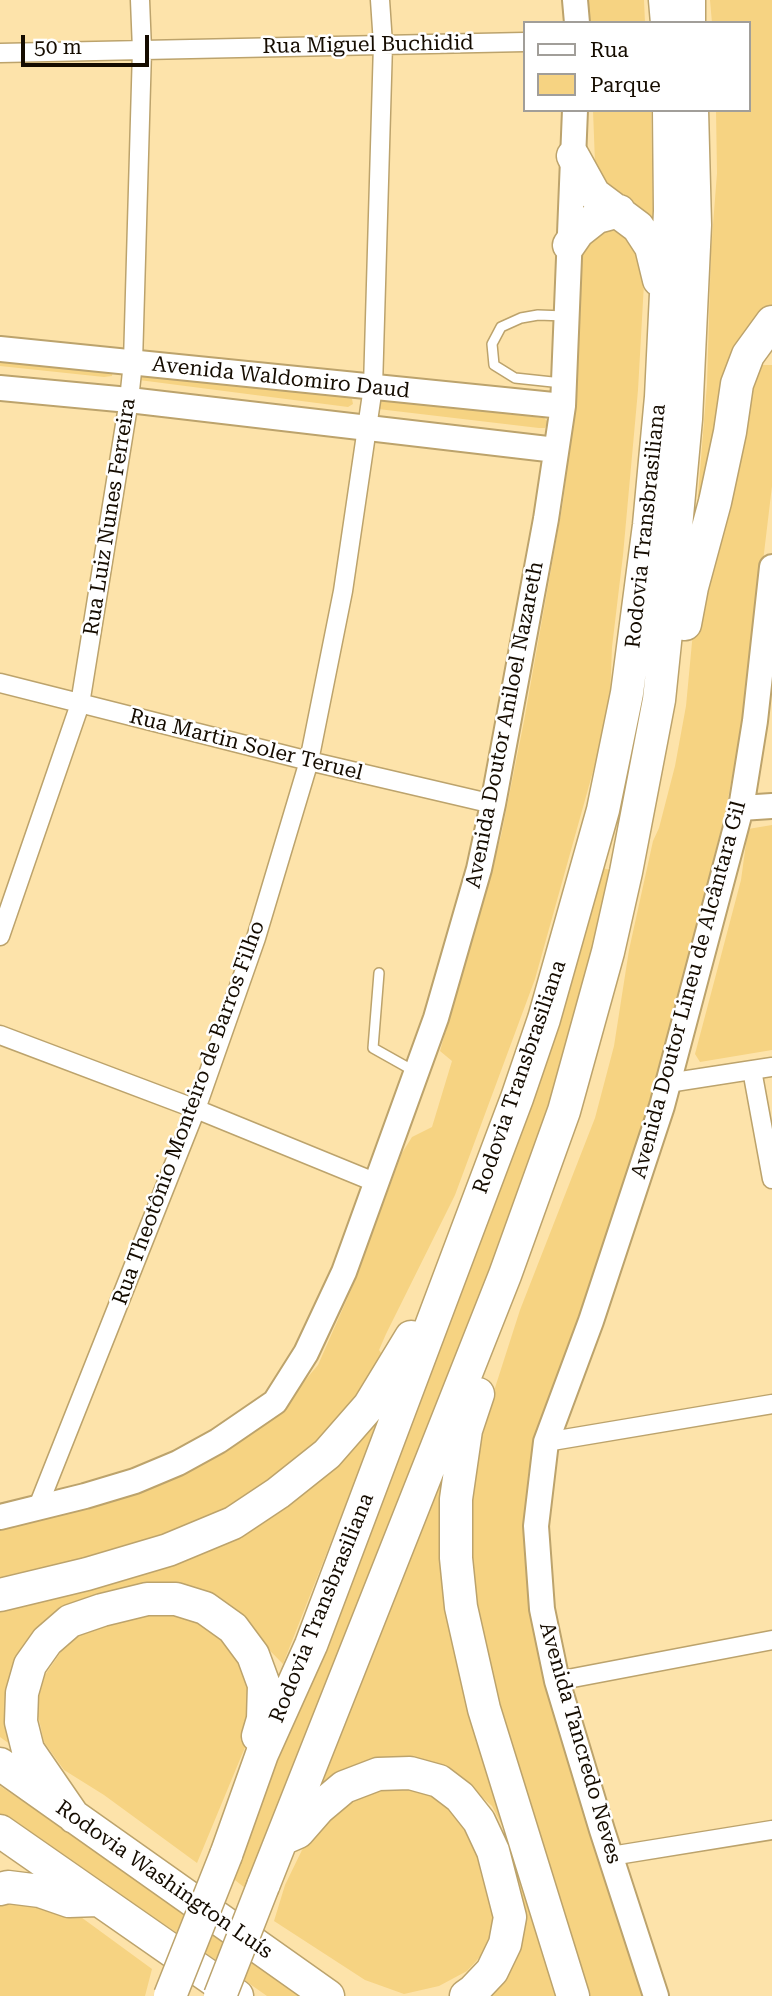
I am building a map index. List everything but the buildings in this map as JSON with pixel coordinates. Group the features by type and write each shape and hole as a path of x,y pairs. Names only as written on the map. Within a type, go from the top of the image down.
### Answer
{"highway":[{"path":"665,0 667,21"},
{"path":"689,0 689,21"},
{"name":"Rodovia Transbrasiliana","path":"170,1996 226,1855 262,1754 311,1645 517,1098 544,1019 603,810 627,693 647,538 661,397 670,211 669,112"},
{"name":"Rodovia Transbrasiliana","path":"220,1996 505,1275 564,1111 608,952 659,700 686,419 695,225 692,112"},
{"path":"573,156 594,194 638,227 650,247 655,271 666,297"},
{"path":"569,245 579,232 597,217 619,212"},
{"path":"659,700 676,674 692,587 730,432 737,384 757,361 748,355 772,322"},
{"path":"505,1275 496,1346 466,1430 456,1499 456,1558 461,1607 484,1709 573,1996"},
{"path":"0,1595 87,1574 167,1550 233,1523 278,1493 327,1454 369,1406 405,1350 429,1301 449,1278"},
{"path":"74,1817 28,1750 21,1722 22,1693 30,1665 47,1641 70,1621 102,1610 147,1599 176,1599 205,1608 233,1628 253,1655 264,1685 264,1718 257,1735 262,1754"},
{"name":"Rodovia Washington Luís","path":"0,1764 328,1996"},
{"path":"281,1839 298,1832 319,1808 344,1787 378,1774 410,1773 439,1781 460,1797 479,1821 493,1851 510,1917 505,1944 492,1971 466,1996"},
{"path":"0,1830 237,1996"},
{"path":"0,1889 8,1887 40,1891 69,1901 100,1900"}],"main road":[{"path":"575,0 577,21"},
{"name":"Avenida Doutor Aniloel Nazareth","path":"0,1517 135,1480 178,1463 218,1441 275,1402 306,1353 344,1272 436,1018 479,869 493,804 546,519 563,395 575,112"},
{"name":"Avenida Waldomiro Daud","path":"0,349 373,387 563,395"},
{"name":"Avenida Waldomiro Daud","path":"0,388 129,400 556,450"},
{"name":"Avenida Doutor Lineu de Alcântara Gil","path":"546,1442 591,1321 668,1083 741,808 755,721 772,567"},
{"path":"741,808 772,806"},
{"name":"Avenida Tancredo Neves","path":"546,1442 536,1526 542,1609 557,1681 656,1996"}],"street":[{"name":"Rua Luiz Nunes Ferreira","path":"0,936 80,704 129,400 133,362 142,50 140,0"},
{"name":"Rua Theotônio Monteiro de Barros Filho","path":"37,1509 195,1110 256,938 309,761 343,591 373,387 383,44 380,0"},
{"name":"Rua Miguel Buchidid","path":"0,53 524,42"},
{"name":"Rua Martin Soler Teruel","path":"0,683 493,804"},
{"path":"0,1035 377,1183"},
{"path":"668,1083 772,1067"},
{"path":"752,1070 772,1179"},
{"path":"546,1442 772,1404"},
{"path":"557,1681 772,1640"},
{"path":"611,1856 772,1830"}],"lane":[{"path":"563,395 515,378 494,365 492,344 501,327 521,318 538,315 566,316"},
{"path":"379,973 373,1048 416,1072"}],"green space":[{"path":"587,0 644,0 645,21 587,21"},
{"path":"710,0 772,0 772,306 766,313 696,520 707,384 711,251 717,173 716,112 751,112 751,21 712,21"},
{"path":"593,112 651,112 653,218 649,222 611,197 595,163"},
{"path":"607,220 638,242 644,283 638,390 612,647 610,698 604,732 535,979 455,1195 386,1334 379,1350 383,1356 339,1427 234,1513 0,1590 0,1530 85,1507 281,1409 318,1365 351,1290 402,1153 412,1137 432,1127 452,1061 440,1051 501,836 563,502 574,410 583,247"},
{"path":"0,355 113,370 112,376 104,377 0,366"},
{"path":"760,365 772,365 772,486 746,704 725,814 654,1090 613,1223 543,1419 528,1474 525,1534 532,1617 643,1996 587,1996 488,1686 466,1550 475,1450 520,1310 595,1118 614,1046 629,950 653,841 675,766 686,706 694,621 747,387"},
{"path":"138,375 347,394 353,404 348,407 139,380"},
{"path":"382,400 544,418 548,422 545,428 539,428 378,409 378,403"},
{"path":"772,825 772,1050 700,1062 695,1054 741,880 748,829"},
{"path":"602,868 615,871 545,1132 245,1888 230,1876"},
{"path":"386,1402 283,1664 226,1606 201,1592 32,1642 18,1750 0,1737 0,1603 149,1562"},
{"path":"453,1448 449,1499 565,1996 490,1996 508,1974 520,1936 511,1843 492,1806 456,1774 315,1792"},
{"path":"163,1609 219,1628 256,1691 248,1740 197,1863 104,1795 64,1770 44,1742 36,1706 45,1675 65,1646 88,1630"},
{"path":"0,1786 308,1996 267,1996 70,1863 0,1815"},
{"path":"399,1786 435,1797 463,1818 479,1840 497,1916 489,1947 467,1971 439,1986 404,1994 365,1980 274,1921 285,1885 302,1850 326,1818 367,1791"},
{"path":"22,1898 74,1912 152,1969 145,1996 0,1996 0,1903"}]}
